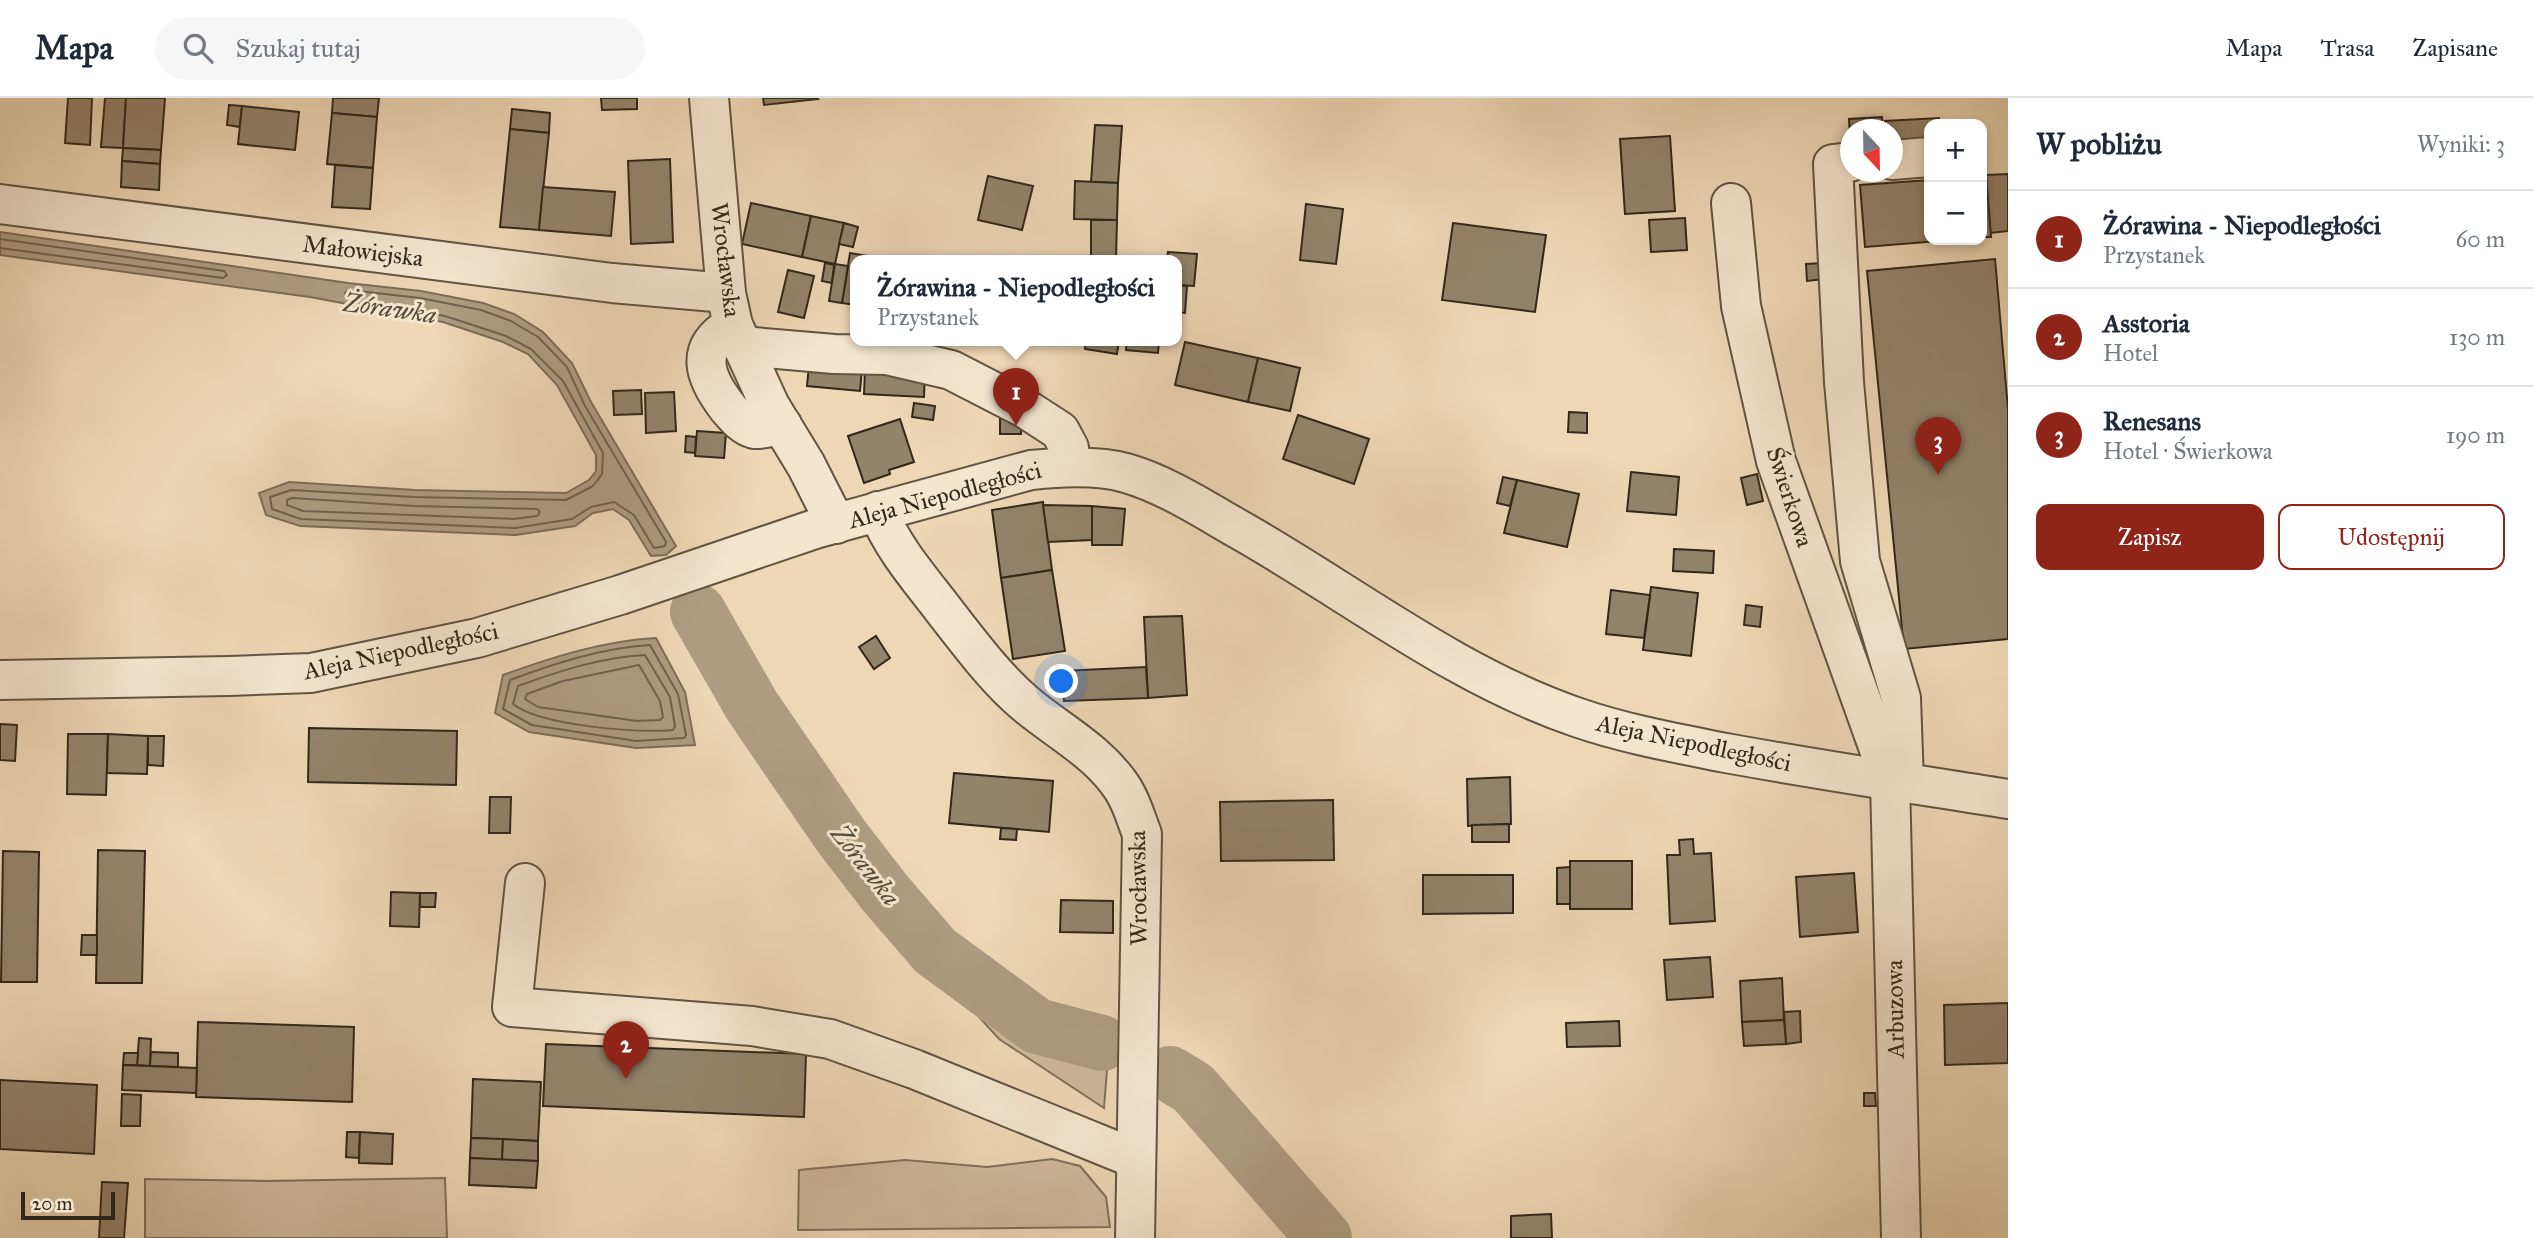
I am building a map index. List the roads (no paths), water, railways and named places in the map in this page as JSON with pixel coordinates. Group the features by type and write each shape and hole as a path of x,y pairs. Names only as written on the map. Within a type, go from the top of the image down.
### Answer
{"street":[{"name":"Wrocławska","path":"709,98 734,321 782,425 836,524"},
{"path":"1903,159 1924,158"},
{"name":"Arbuzowa","path":"1840,163 1833,163 1844,382 1860,561 1901,698 1897,781 1901,1238"},
{"name":"Świerkowa","path":"1731,202 1741,306 1776,461 1897,781"},
{"name":"Małowiejska","path":"0,204 612,283 834,354 887,355 951,370 1023,407 1060,431 1069,448 1071,467"},
{"name":"Aleja Niepodległości","path":"0,680 230,677 311,673 477,638 620,595 760,547 878,511 1031,470 1071,467 1124,472 1165,488 1272,548 1460,666 1523,697 1578,718 1649,738 2008,799"},
{"name":"Wrocławska","path":"878,511 886,531 904,559 1004,683 1027,705 1086,748 1107,767 1125,792 1142,834 1135,1238"},
{"path":"525,883 512,1007 752,1026 830,1039 914,1069 1136,1159"}],"water":[{"path":"0,232 348,283 421,291 483,303 514,314 543,332 572,363 591,402 676,546 666,555 651,556 629,520 613,509 593,513 575,526 516,535 300,526 266,515 259,493 289,482 415,490 566,493 589,480 596,471 596,455 557,385 528,354 503,342 443,322 310,297 0,255"},
{"path":"656,638 685,692 695,745 636,748 529,732 495,713 503,675 578,651"}],"waterway":[{"name":"Żórawka","path":"698,612 752,706 841,836 935,951 1037,1026 1102,1043"},
{"name":"Żórawka","path":"1170,1074 1193,1088 1324,1238"}],"place":[{"name":"Żórawina - Niepodległości","path":"1016,426"},
{"name":"Renesans","path":"1938,475"},
{"name":"Asstoria","path":"626,1079"}]}
